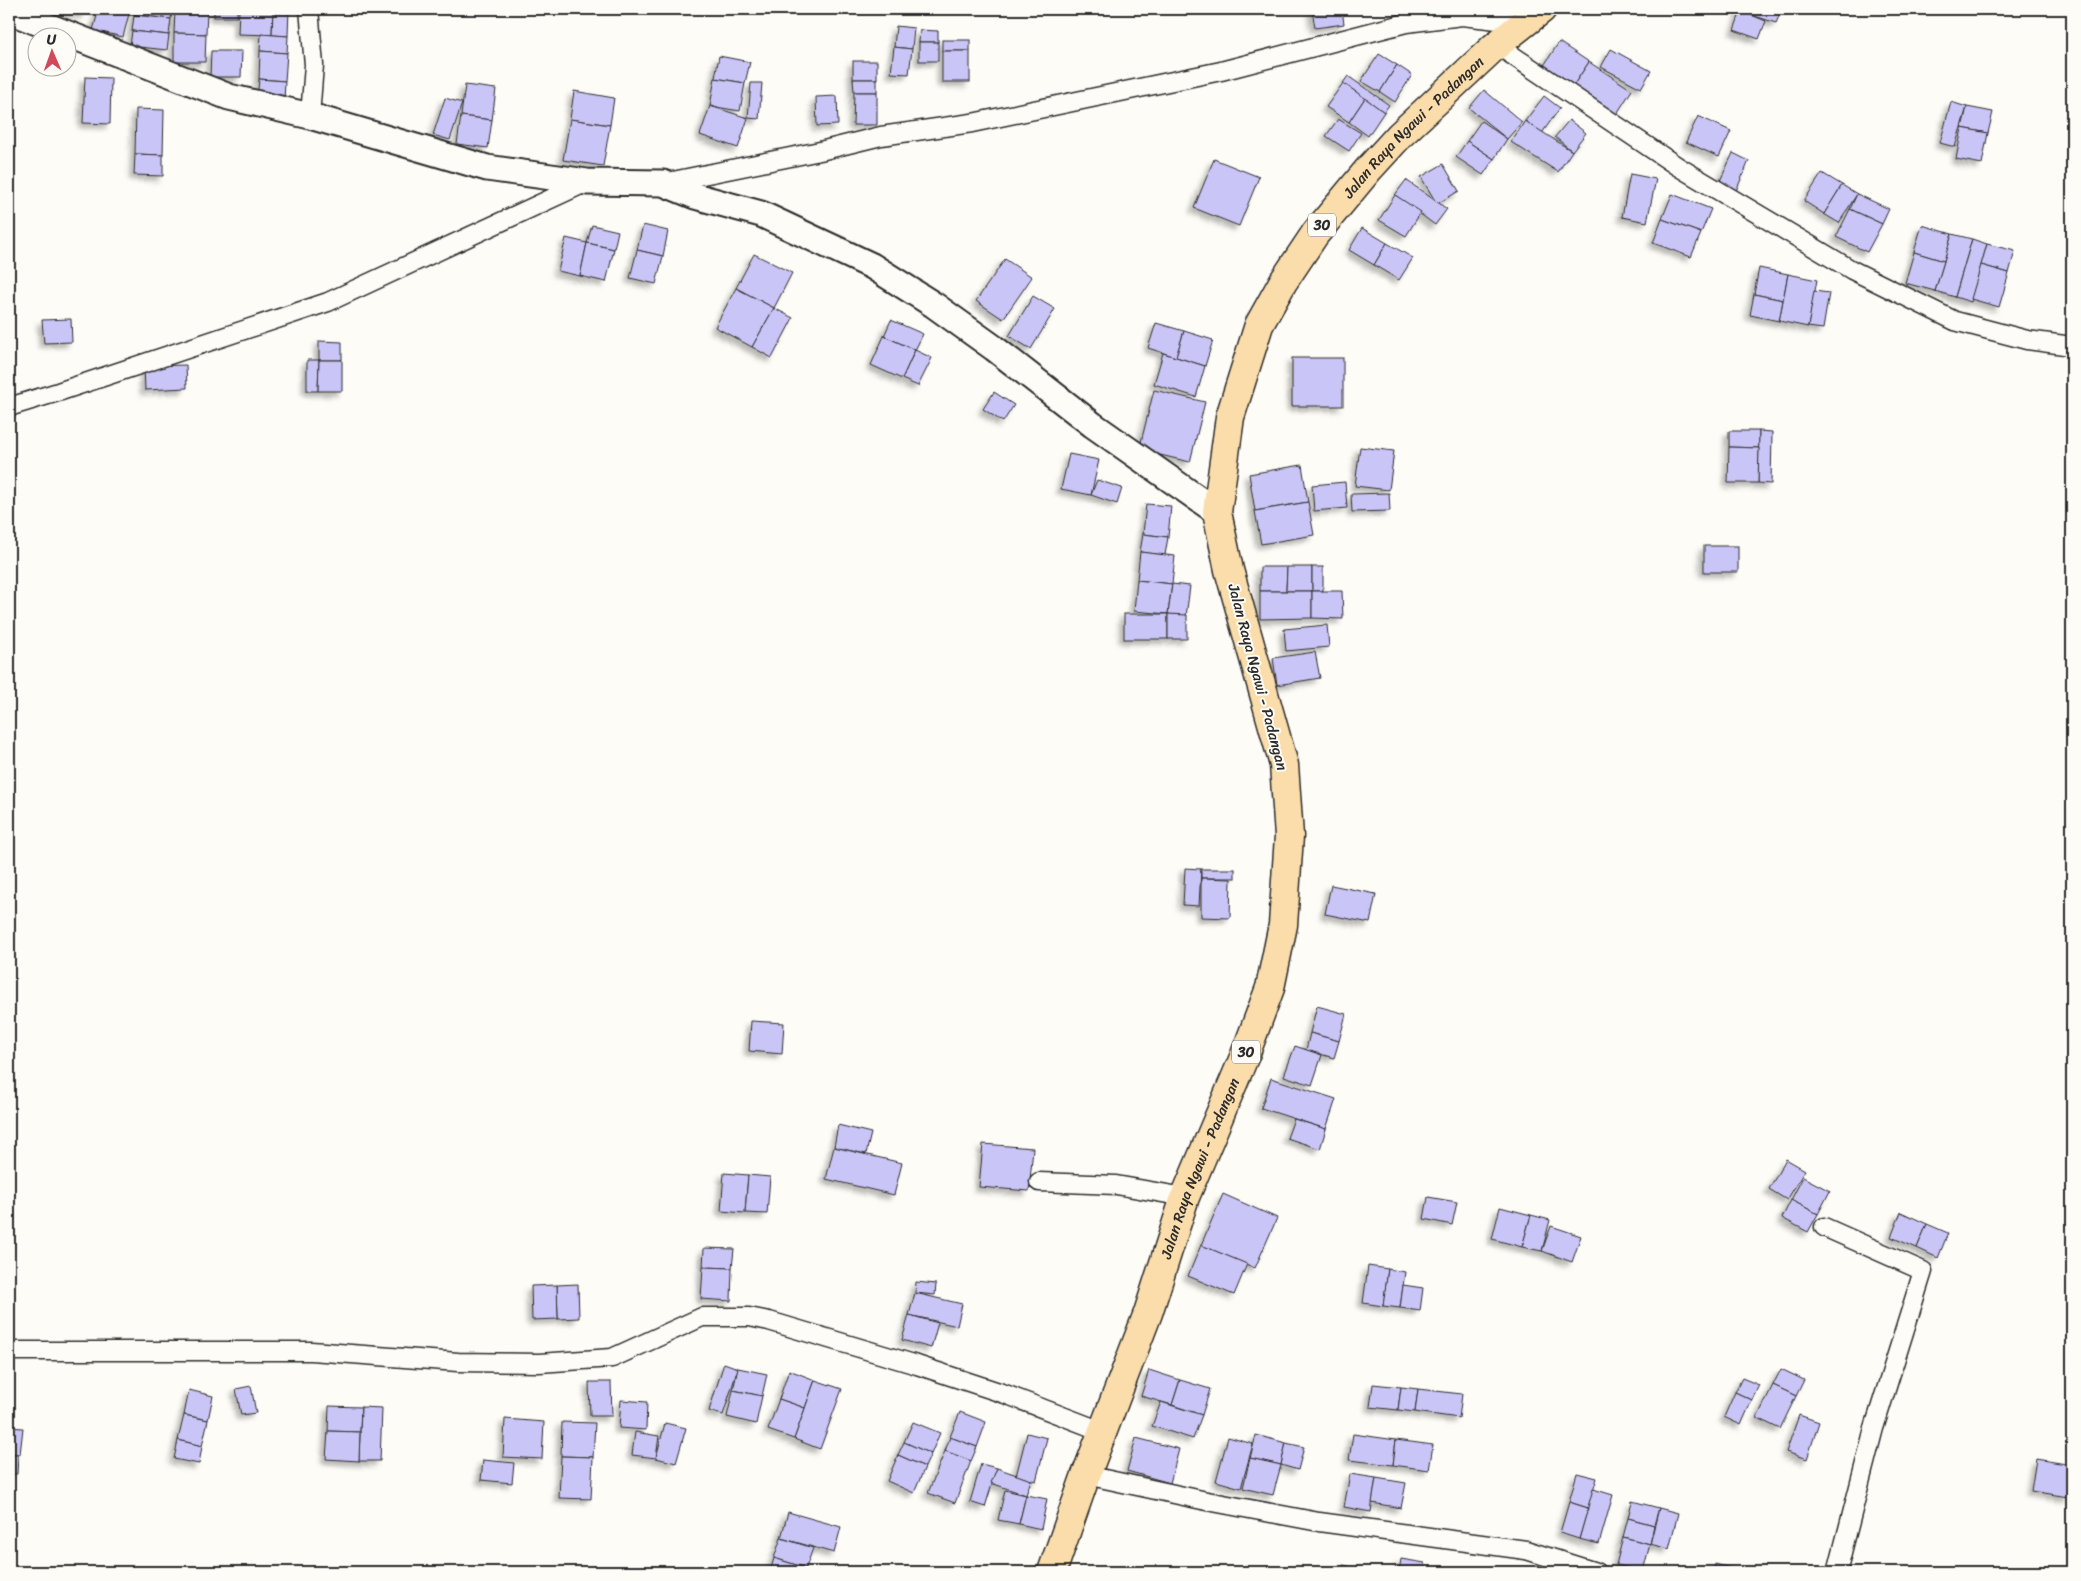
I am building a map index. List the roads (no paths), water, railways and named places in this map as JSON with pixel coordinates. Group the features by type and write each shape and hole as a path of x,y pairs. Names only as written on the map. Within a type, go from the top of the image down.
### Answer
{"highway":[{"name":"Jalan Raya Ngawi - Padangan","path":"1052,1572 1086,1475 1148,1313 1185,1197 1245,1055 1270,988 1283,925 1288,836 1284,765 1228,570 1217,512 1230,417 1260,325 1283,282 1315,234 1400,135 1498,45 1533,16"}],"street":[{"path":"309,9 314,65 310,116"},
{"path":"9,11 229,97 310,116 487,168 587,182 663,183 820,151 881,136 972,123 1221,71 1406,23 1462,16 1533,16"},
{"path":"1498,45 1677,166 1852,270 1955,321 2027,340 2072,346"},
{"path":"9,406 58,392 328,302 587,182"},
{"path":"663,183 696,196 761,214 872,266 994,348 1093,425 1217,512"},
{"path":"1039,1182 1116,1185 1185,1197"},
{"path":"1824,1227 1923,1271 1874,1428 1837,1572"},
{"path":"9,1351 312,1351 458,1362 540,1363 612,1358 702,1317 749,1317 769,1320 917,1365 1005,1394 1104,1432"},
{"path":"1086,1475 1202,1500 1319,1522 1526,1550 1596,1572"}]}
